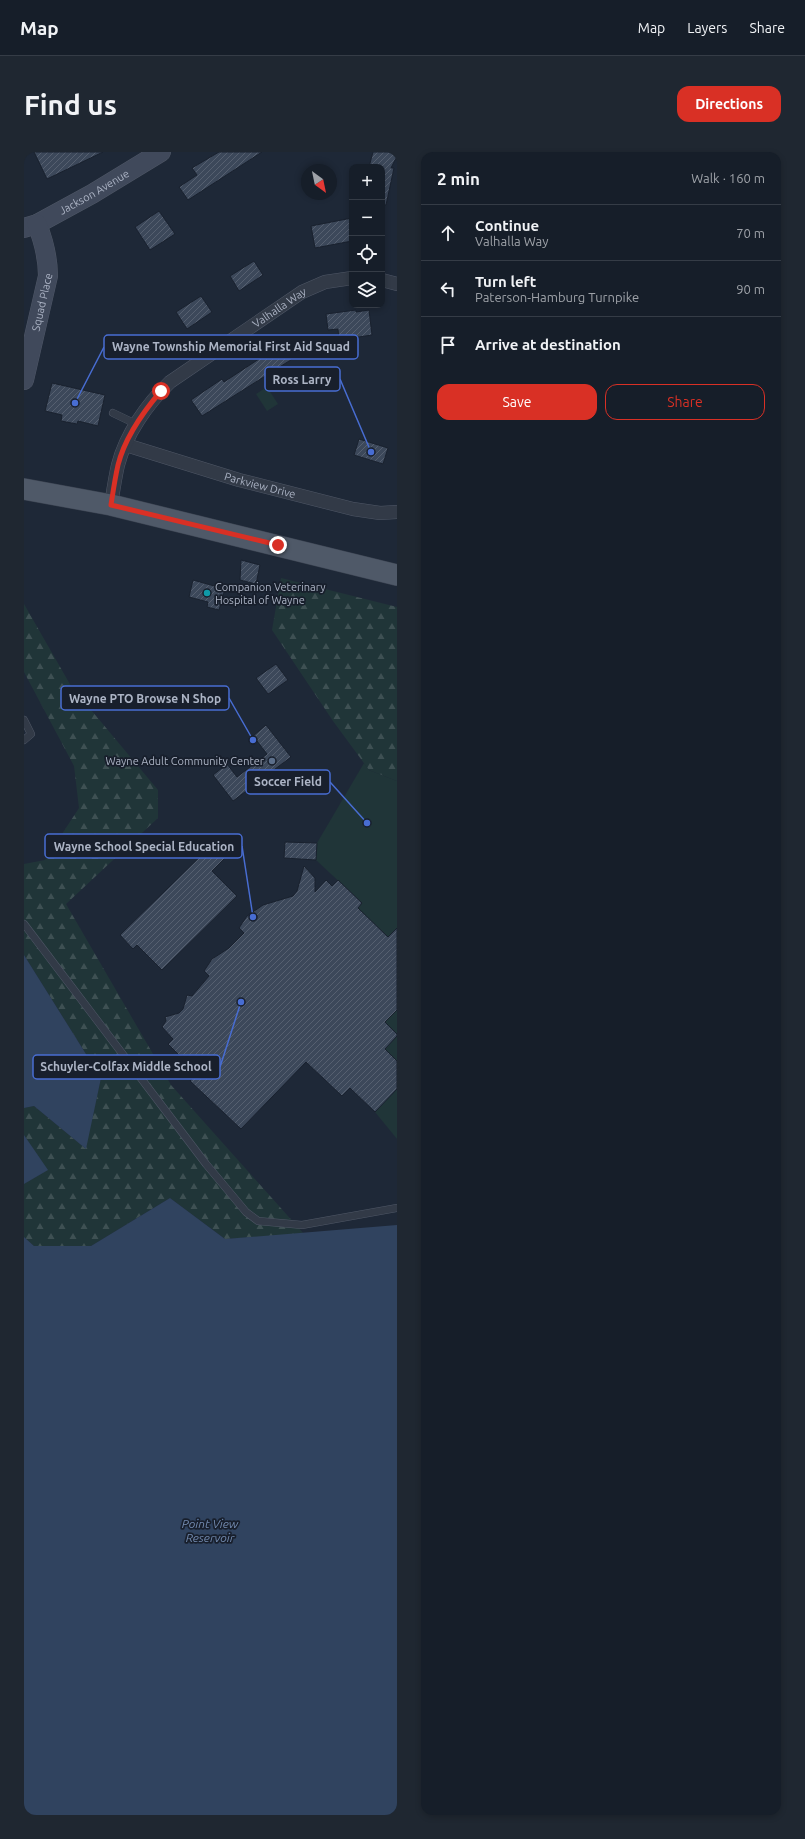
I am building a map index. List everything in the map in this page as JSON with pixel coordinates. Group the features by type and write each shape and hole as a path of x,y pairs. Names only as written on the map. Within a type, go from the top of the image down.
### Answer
{"main road":[{"path":"24,475 111,505"},
{"path":"24,489 111,505 397,575"}],"street":[{"name":"Jackson Avenue","path":"30,226 92,194 161,152"},
{"name":"Squad Place","path":"24,380 48,276 48,260 45,244 30,226"},
{"name":"Valhalla Way","path":"111,505 118,464 126,445 136,424 148,405 161,391 190,368 302,292 325,282 349,278"},
{"path":"385,281 397,284"},
{"name":"Parkview Drive","path":"126,445 239,480 345,507 380,513 397,512"}],"lane":[{"path":"113,413 136,424"},
{"path":"24,720 31,734 24,740"},
{"path":"24,924 206,1164 246,1212 258,1221 302,1225 397,1208"}],"green space":[{"path":"267,387 278,404 267,411 256,394"},
{"path":"281,578 397,607 397,781 369,770 333,721 272,630"},
{"path":"24,604 71,686 158,790 158,818 66,904 171,1085 304,1234 225,1239 170,1198 91,1246 34,1246 24,1237 24,1184 47,1170 24,1135 24,1108 34,1106 85,1148 101,1078 24,955 24,864 45,860 79,808 74,766 24,672"},
{"path":"364,763 369,770 397,781 397,937 388,937 358,908 362,903 316,860 317,843"},
{"path":"397,1010 397,1034 385,1022"},
{"path":"397,1036 397,1061 385,1049"},
{"path":"397,1089 397,1139 375,1112"}],"water":[{"path":"24,955 101,1078 86,1149 34,1106 24,1108"},
{"path":"24,1135 48,1170 24,1184"},
{"name":"Point View Reservoir","path":"170,1198 225,1239 397,1225 397,1815 24,1815 24,1237 34,1246 91,1246"}],"building":[{"path":"34,152 103,152 47,179"},
{"path":"219,152 262,152 188,200 179,187 197,175 192,168"},
{"path":"373,152 397,152 397,156 391,168 394,168 386,205 385,164 370,164"},
{"path":"159,211 175,234 150,250 135,227"},
{"path":"349,219 349,242 315,248 311,226"},
{"path":"254,261 263,275 239,291 230,276"},
{"path":"201,296 212,312 187,329 176,312"},
{"path":"356,310 356,312 369,310 372,335 339,340 338,329 328,330 326,314"},
{"path":"285,337 297,356 202,416 191,400 222,379 224,382 265,355 263,351"},
{"path":"52,383 105,395 98,426 78,421 77,424 61,421 62,415 45,411"},
{"path":"359,439 388,448 383,464 354,455"},
{"path":"241,560 260,565 256,584 240,580"},
{"name":"Companion Veterinary Hospital of Wayne","path":"193,580 225,589 219,610 207,607 208,602 189,597"},
{"path":"276,664 288,680 268,694 256,678"},
{"name":"Wayne Adult Community Center","path":"266,725 291,757 233,801 213,775 227,764 237,777 267,754 253,736"},
{"path":"215,842 228,855 212,871 237,896 162,970 137,945 133,949 120,935"},
{"path":"285,842 317,843 316,860 284,858"},
{"path":"304,866 315,878 315,892 326,880 332,886 338,880 362,903 358,908 388,937 397,928 397,1010 385,1022 397,1034 397,1036 385,1049 397,1061 397,1089 375,1112 350,1088 342,1096 306,1062 241,1129 190,1081 197,1073 168,1044 173,1039 162,1027 166,1021 165,1017 179,1013 183,1009 187,995 192,996 209,976 204,971 212,959 229,948 244,933 239,928 247,916 263,905 293,896 297,891"}],"place":[{"name":"Wayne Township Memorial First Aid Squad","path":"75,403"},
{"name":"Ross Larry","path":"371,452"},
{"name":"Companion Veterinary Hospital of Wayne","path":"207,593"},
{"name":"Wayne PTO Browse N Shop","path":"253,740"},
{"name":"Wayne Adult Community Center","path":"272,761"},
{"name":"Soccer Field","path":"367,823"},
{"name":"Wayne School Special Education","path":"253,917"},
{"name":"Schuyler-Colfax Middle School","path":"241,1002"}],"route":[{"path":"161,391 148,405 131,432 118,464 111,505 278,545"}]}
